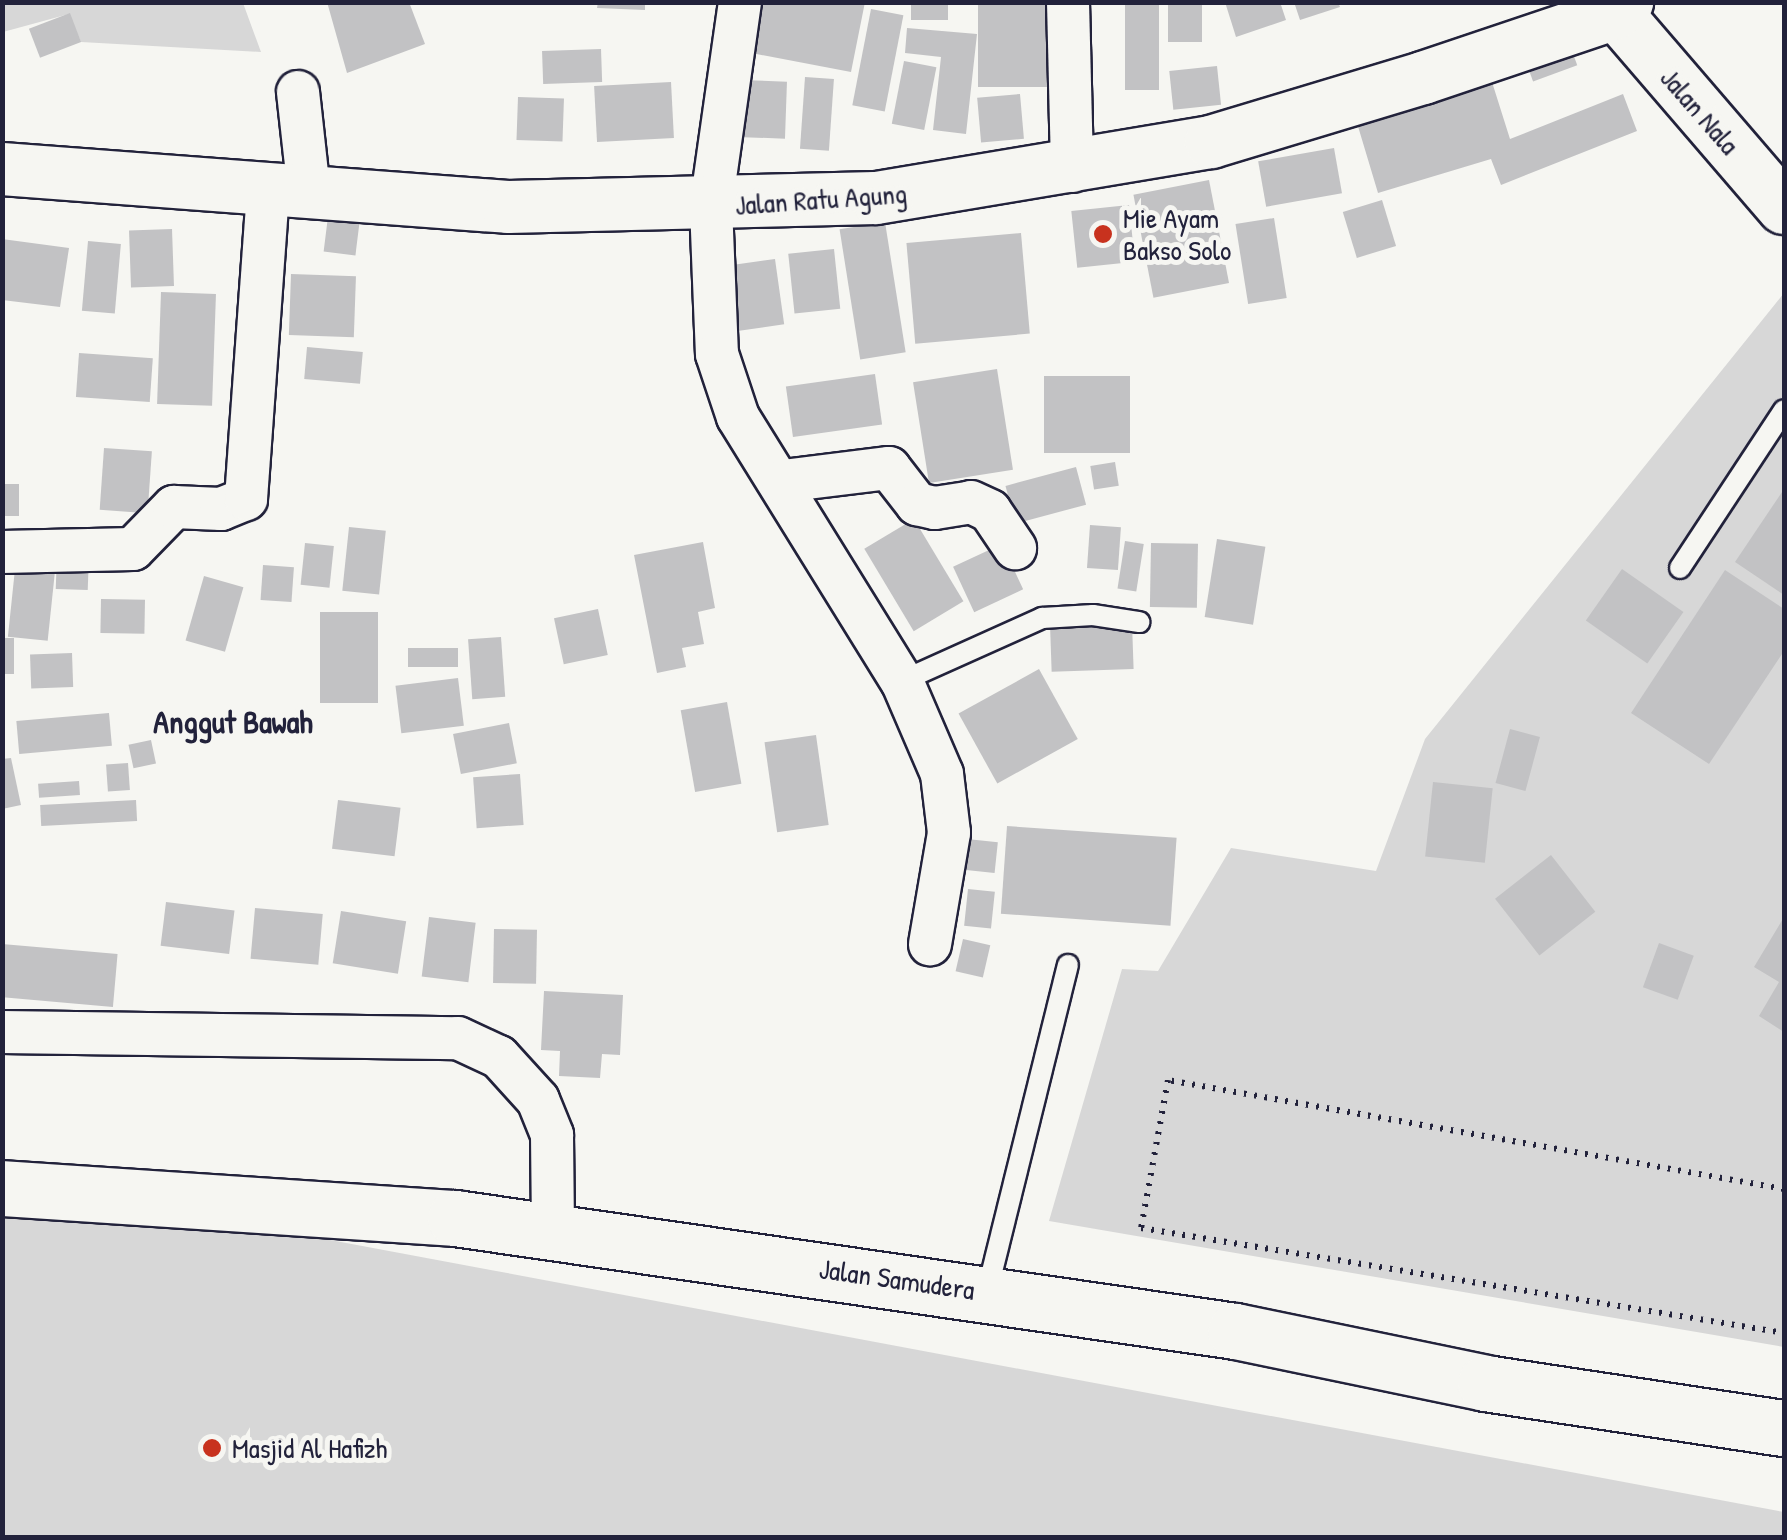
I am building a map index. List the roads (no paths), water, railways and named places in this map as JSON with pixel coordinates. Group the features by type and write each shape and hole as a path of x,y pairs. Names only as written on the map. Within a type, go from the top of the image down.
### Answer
{"main road":[{"name":"Jalan Samudera","path":"2,1188 238,1200 554,1232 1235,1330 1485,1383 1784,1428"}],"street":[{"path":"740,2 711,206 718,354 726,386 748,434 782,481 902,681 949,801 930,944"},
{"path":"1068,2 1072,170"},
{"name":"Jalan Ratu Agung","path":"2,169 508,207 711,206 876,198 1072,170 1263,128 1621,8"},
{"name":"Jalan Nala","path":"1621,8 1784,208"},
{"path":"2,552 133,548 174,507 221,509 246,498 298,92"},
{"path":"782,481 889,468 917,504 935,508 971,502 990,510 1015,548"},
{"path":"2,1032 458,1038 499,1057 538,1100 552,1135 554,1232"}],"lane":[{"path":"1680,568 1784,410"},
{"path":"902,681 1042,618 1093,615 1139,622"},
{"path":"988,1292 1068,966"}],"place":[{"name":"Mie Ayam Bakso Solo","path":"1103,234"},
{"name":"Masjid Al Hafizh","path":"212,1448"}],"district":[{"name":"Anggut Bawah","path":"233,722"}]}
